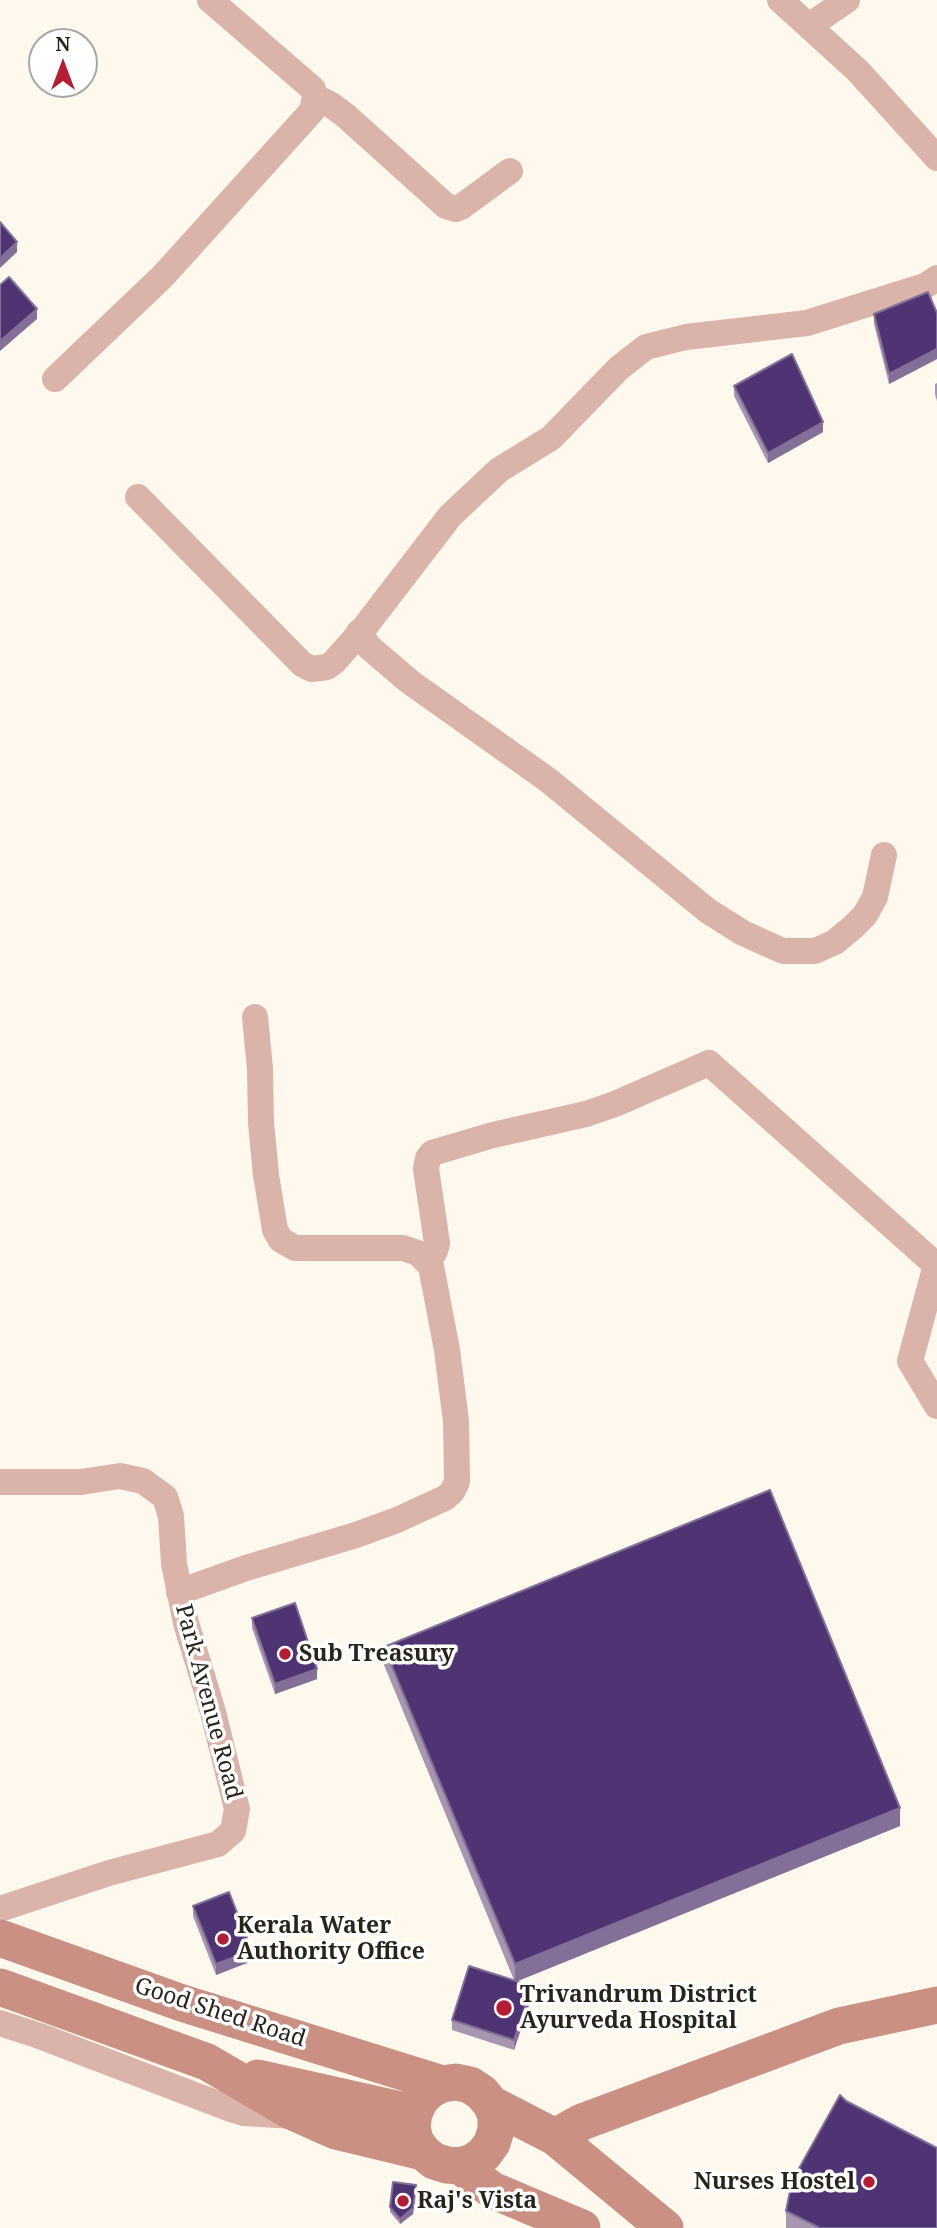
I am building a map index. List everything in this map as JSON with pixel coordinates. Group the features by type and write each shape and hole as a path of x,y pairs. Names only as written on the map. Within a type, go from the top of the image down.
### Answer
{"main road":[{"name":"Good Shed Road","path":"0,1938 182,2003 442,2084"},
{"path":"0,1987 267,2081 414,2113"},
{"path":"555,2137 582,2122 839,2026 937,2005"},
{"path":"207,2062 300,2116 336,2131 423,2152"},
{"path":"456,2082 470,2085 482,2093 496,2116 492,2143 484,2154 473,2162 460,2166 434,2161 415,2141 412,2127 419,2100 442,2084 456,2082"},
{"path":"491,2104 555,2137 665,2228"},
{"path":"460,2166 492,2190 582,2228"}],"street":[{"path":"55,379 163,276 312,111 315,97 313,89 210,0"},
{"path":"780,0 858,71 937,158"},
{"path":"809,26 847,0"},
{"path":"315,97 346,116 446,206 456,209 461,207 510,171"},
{"path":"138,497 304,666 327,667 359,632 450,516 499,470 551,438 619,368 646,347 686,337 807,323 925,286 937,278"},
{"path":"359,632 369,647 410,682 548,780 708,911 743,933 783,951 815,951 835,942 853,927 865,915 875,897 884,855"},
{"path":"178,1592 246,1568 356,1535 444,1498 452,1492 457,1478 456,1421 438,1292 431,1266 418,1253 403,1248 300,1249 290,1246 277,1235 273,1226 261,1124 258,1043 254,1017"},
{"path":"428,1262 437,1243 425,1169 432,1153 493,1135 586,1114 709,1063 936,1265 910,1361 937,1406"},
{"name":"Park Avenue Road","path":"0,1482 81,1482 120,1476 149,1485 165,1497 169,1508 178,1592 237,1809 233,1830 218,1844 108,1872 0,1909"},
{"path":"0,2024 37,2035 244,2113 300,2116"}],"building":[{"path":"0,222 17,242 0,258"},
{"path":"9,277 37,309 0,341 0,285"},
{"path":"928,292 937,313 937,349 889,374 874,314"},
{"path":"792,354 823,422 768,453 734,386"},
{"path":"770,1490 900,1808 515,1964 384,1647"},
{"name":"Sub Treasury","path":"295,1603 317,1669 275,1684 252,1618"},
{"name":"Kerala Water Authority Office","path":"229,1892 252,1951 216,1964 193,1906"},
{"path":"469,1966 532,1986 514,2040 452,2020"},
{"name":"Nurses Hostel","path":"840,2095 846,2101 937,2148 937,2228 820,2228 786,2211 792,2181"},
{"name":"Raj's Vista","path":"393,2182 416,2185 413,2208 400,2219 390,2207"}],"place":[{"name":"Sub Treasury","path":"285,1654"},
{"name":"Kerala Water Authority Office","path":"223,1939"},
{"name":"Trivandrum District Ayurveda Hospital","path":"504,2008"},
{"name":"Nurses Hostel","path":"869,2182"},
{"name":"Raj's Vista","path":"403,2201"}]}
